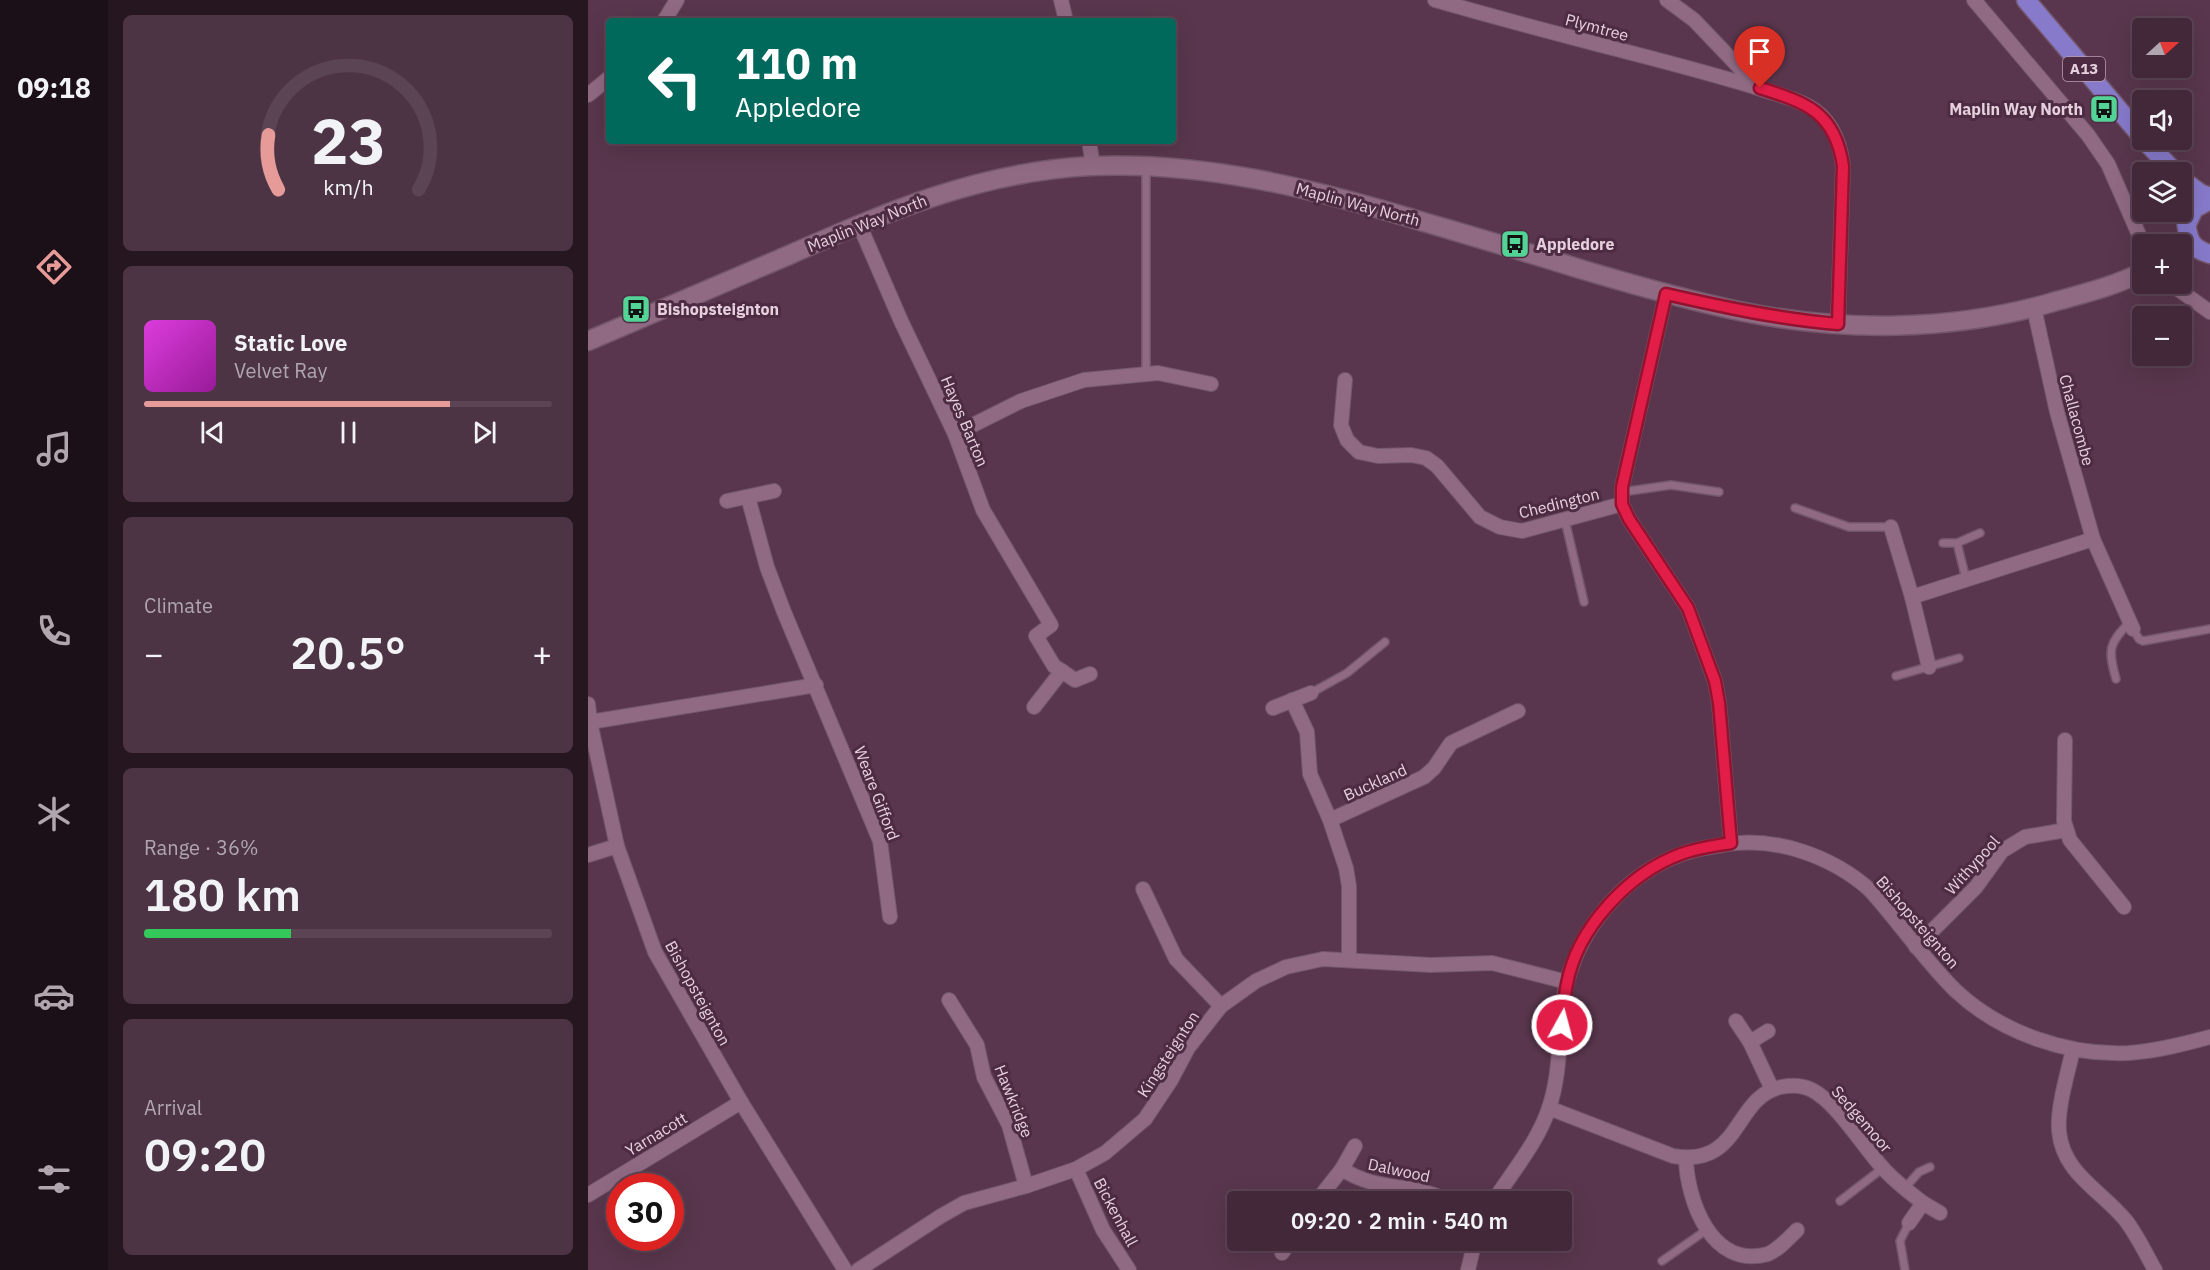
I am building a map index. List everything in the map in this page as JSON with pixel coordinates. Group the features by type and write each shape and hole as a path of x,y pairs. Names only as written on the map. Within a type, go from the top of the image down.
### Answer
{"main road":[{"name":"A13","path":"2026,0 2132,125"},
{"name":"A13","path":"2154,150 2165,162"},
{"path":"2192,187 2210,198"},
{"path":"2187,234 2187,224 2194,208 2210,198"},
{"path":"2192,247 2210,254"}],"street":[{"path":"666,18 677,0"},
{"path":"1061,0 1065,18"},
{"name":"Plymtree","path":"1435,0 1480,6 1706,71 1809,106 1822,116 1832,129 1841,148 1843,166 1838,324"},
{"name":"Plymtree","path":"1666,0 1694,20 1760,88"},
{"path":"1974,0 2088,135 2108,164 2139,234"},
{"path":"1706,71 1721,48"},
{"path":"588,95 606,80"},
{"path":"1089,144 1093,166"},
{"name":"Maplin Way North","path":"588,341 903,206 981,182 1016,174 1093,166 1211,170 1259,178 1334,195 1666,294 1746,313 1797,321 1898,326 1949,322 2034,308 2103,288 2132,276"},
{"name":"Hayes Barton","path":"859,224 901,321 955,434 984,510 1051,625 1036,636 1054,666 1062,671"},
{"path":"1666,294 1627,459 1622,498 1629,519 1688,608 1715,681 1719,703 1731,843"},
{"path":"2185,294 2210,312"},
{"name":"Challacombe","path":"2034,308 2057,412 2092,539 2132,625"},
{"path":"955,434 1021,401 1084,380 1158,373 1211,384"},
{"name":"Chedington","path":"1345,380 1341,425 1347,440 1359,452 1378,456 1411,455 1426,458 1437,466 1480,517 1500,527 1522,531 1565,520 1622,498"},
{"path":"727,501 774,491"},
{"name":"Weare Gifford","path":"748,497 767,567 880,841 890,917"},
{"path":"1891,528 1912,597 1929,667"},
{"path":"1912,597 2092,539"},
{"path":"1034,707 1062,671 1075,680 1090,674"},
{"path":"590,722 816,685"},
{"path":"1273,708 1311,693"},
{"name":"Buckland","path":"1292,700 1307,732 1310,774 1330,820 1346,868 1349,886 1349,959"},
{"name":"Bishopsteignton","path":"588,704 617,846 655,952 741,1102 845,1270"},
{"name":"Buckland","path":"1330,820 1424,777 1434,768 1451,744 1459,738 1518,711"},
{"path":"2065,740 2064,821 2066,830 2070,840 2124,907"},
{"name":"Withypool","path":"1916,947 1976,887 1992,864 2010,845 2025,837 2066,830"},
{"name":"Bishopsteignton","path":"1500,1191 1534,1140 1549,1108 1559,1061 1567,982 1583,942 1594,923 1608,905 1642,875 1681,854 1731,843 1773,845 1797,850 1837,867 1858,880 1870,890 1916,947 1958,992 1982,1011 2016,1030 2043,1041 2073,1049 2129,1053 2164,1048 2210,1037"},
{"path":"588,855 617,846"},
{"path":"1143,889 1176,959 1221,1006"},
{"name":"Kingsteignton","path":"858,1270 964,1203 1076,1169 1105,1153 1145,1119 1171,1080 1188,1048 1221,1006 1256,981 1286,967 1323,959 1431,965 1492,963 1567,982"},
{"name":"Hawkridge","path":"949,1000 978,1045 984,1077 1009,1125 1026,1186"},
{"path":"1549,1108 1673,1156 1686,1159 1698,1158 1719,1148 1755,1104 1772,1089 1750,1042 1736,1020"},
{"path":"1750,1042 1768,1032"},
{"path":"2073,1049 2061,1107 2059,1130 2063,1146 2069,1162 2078,1175 2126,1221 2155,1270"},
{"name":"Sedgemoor","path":"1772,1089 1795,1085 1809,1088 1821,1095 1883,1168 1923,1203 1940,1213"},
{"name":"Yarnacott","path":"588,1195 741,1102"},
{"name":"Dalwood","path":"1325,1191 1342,1169 1355,1146"},
{"path":"1686,1159 1694,1207 1705,1231 1727,1252 1746,1258 1767,1254 1775,1250 1797,1230"},
{"name":"Bickenhall","path":"1076,1169 1103,1230 1129,1270"},
{"name":"Dalwood","path":"1342,1169 1366,1182 1420,1191"},
{"path":"1909,1223 1923,1203"},
{"path":"1468,1270 1472,1251"}],"lane":[{"path":"1146,167 1146,374"},
{"path":"1622,498 1671,485 1719,492"},
{"path":"1795,508 1849,527 1891,528"},
{"path":"1565,520 1584,602"},
{"path":"1943,543 1957,543 1980,533"},
{"path":"1957,543 1966,579"},
{"path":"2116,679 2110,650 2114,638 2132,625 2139,639 2144,640 2210,629"},
{"path":"1311,693 1347,673 1385,642"},
{"path":"1896,676 1959,658"},
{"path":"1905,1188 1919,1172 1930,1167"},
{"path":"1840,1201 1883,1168"},
{"path":"1905,1270 1900,1241 1909,1223"},
{"path":"1662,1261 1705,1231"}],"place":[{"name":"Maplin Way North","path":"2104,109"},
{"name":"Appledore","path":"1515,244"},
{"name":"Bishopsteignton","path":"636,309"}],"route":[{"path":"1562,1025 1567,982 1574,961 1594,923 1608,905 1642,875 1661,863 1681,854 1731,843 1719,703 1715,681 1688,608 1629,519 1622,504 1622,487 1666,294 1746,313 1797,321 1838,324 1843,166 1841,148 1832,129 1822,116 1809,106 1760,88"}]}
